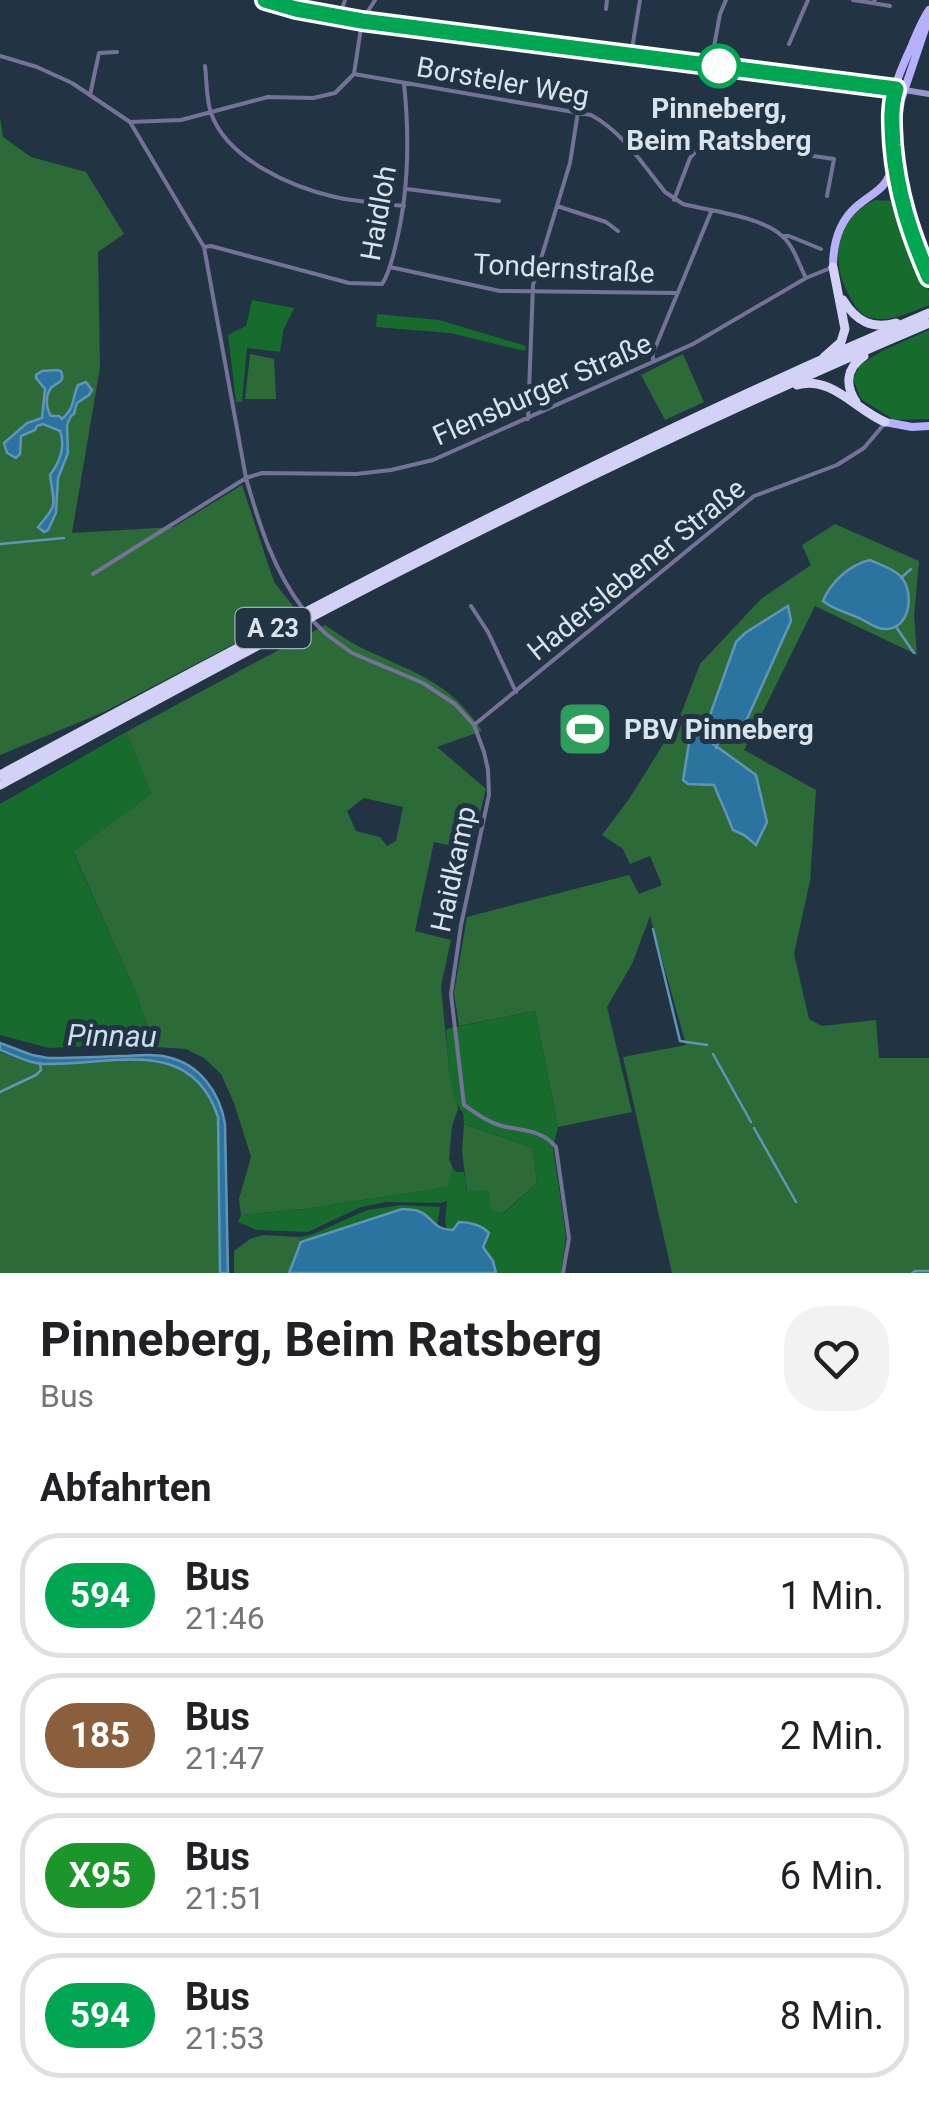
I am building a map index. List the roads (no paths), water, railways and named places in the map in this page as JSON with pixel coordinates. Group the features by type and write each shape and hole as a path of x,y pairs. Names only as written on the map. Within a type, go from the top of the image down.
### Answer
{"highway":[{"path":"818,362 844,336 834,267"},
{"path":"838,291 848,308 870,325 887,326 927,317"},
{"name":"A 23","path":"0,785 406,568 561,491 892,338 927,317"},
{"name":"A 23","path":"0,775 399,562 633,447 927,317"},
{"path":"861,409 851,395 848,374 856,361 892,338"},
{"path":"766,394 815,382 885,422"}],"main road":[{"path":"264,0 340,18 929,94"},
{"path":"929,13 900,90 894,147 898,187 929,277"},
{"path":"834,267 840,227 857,206 883,187 894,160"},
{"path":"883,187 898,187"},
{"path":"875,194 898,187"},
{"path":"885,422 929,426"}],"street":[{"path":"340,18 345,0"},
{"path":"130,122 181,120 268,97 326,96 343,87 354,74 362,21 375,0"},
{"path":"606,9 607,0"},
{"path":"631,54 640,0"},
{"path":"710,64 726,0"},
{"path":"789,44 808,0"},
{"path":"853,0 890,6"},
{"path":"90,96 99,53 118,52"},
{"path":"0,56 72,83 130,122 204,247 246,478 267,542 294,598 326,634 352,653 423,682 454,704 474,725"},
{"path":"205,66 210,111 234,148 273,174 338,198 404,206"},
{"name":"Borsteler Weg","path":"354,74 591,115 609,126 674,200 752,222 820,248"},
{"name":"Haidloh","path":"204,247 349,283 382,284 390,267 407,190 409,133 404,84"},
{"path":"528,419 533,292 570,163 578,112"},
{"path":"674,200 690,158 697,150 717,142 834,159 827,196"},
{"path":"407,190 499,201"},
{"path":"557,206 606,222 618,231"},
{"name":"Tondernstraße","path":"653,361 653,352 711,212"},
{"path":"782,236 806,278"},
{"name":"Tondernstraße","path":"390,267 486,288 677,293"},
{"name":"Flensburger Straße","path":"246,478 262,474 356,474 433,460 694,344 806,278 834,267"},
{"name":"Haderslebener Straße","path":"474,725 754,496 837,465 864,448 885,422"},
{"path":"93,574 246,478"},
{"name":"Haderslebener Straße","path":"471,606 488,632 516,692"},
{"name":"Haidkamp","path":"474,725 484,752 490,790 451,994 464,1105 501,1126 532,1130 556,1147 569,1238 563,1273"}],"water":[{"path":"57,370 62,378 48,395 51,416 62,419 67,414 78,385 86,382 92,390 77,403 67,425 68,453 58,478 56,513 44,532 38,527 53,504 50,475 61,454 60,431 43,424 37,426 21,436 20,454 16,458 7,453 4,443 27,423 42,418 45,389 36,375"},
{"path":"870,560 895,572 907,588 906,615 895,627 876,627 823,601 842,575"},
{"path":"788,606 791,621 747,719 732,732 723,734 709,718 736,642"},
{"path":"698,733 756,775 767,822 756,845 733,830 714,785 688,784 683,780 690,737"},
{"path":"0,1043 48,1058 161,1056 199,1073 213,1091 225,1124 228,1273 220,1273 218,1117 206,1091 189,1074 169,1064 121,1060 39,1064 0,1050"},
{"path":"402,1209 423,1213 446,1229 453,1230 459,1222 483,1228 489,1233 483,1247 496,1273 289,1273 301,1242"}],"waterway":[{"path":"0,544 64,538"},
{"path":"901,578 911,569"},
{"path":"896,627 914,653"},
{"path":"716,748 724,731"},
{"path":"653,929 680,1041 707,1045"},
{"path":"713,1054 751,1122"},
{"path":"0,1092 36,1075 41,1070 40,1063"},
{"path":"754,1128 796,1202"},
{"path":"912,1273 929,1271"}],"place":[{"name":"Pinneberg, Beim Ratsberg","path":"719,66"},
{"name":"PBV Pinneberg","path":"585,729"}],"water label":[{"name":"Pinnau","path":"112,1036"}]}
